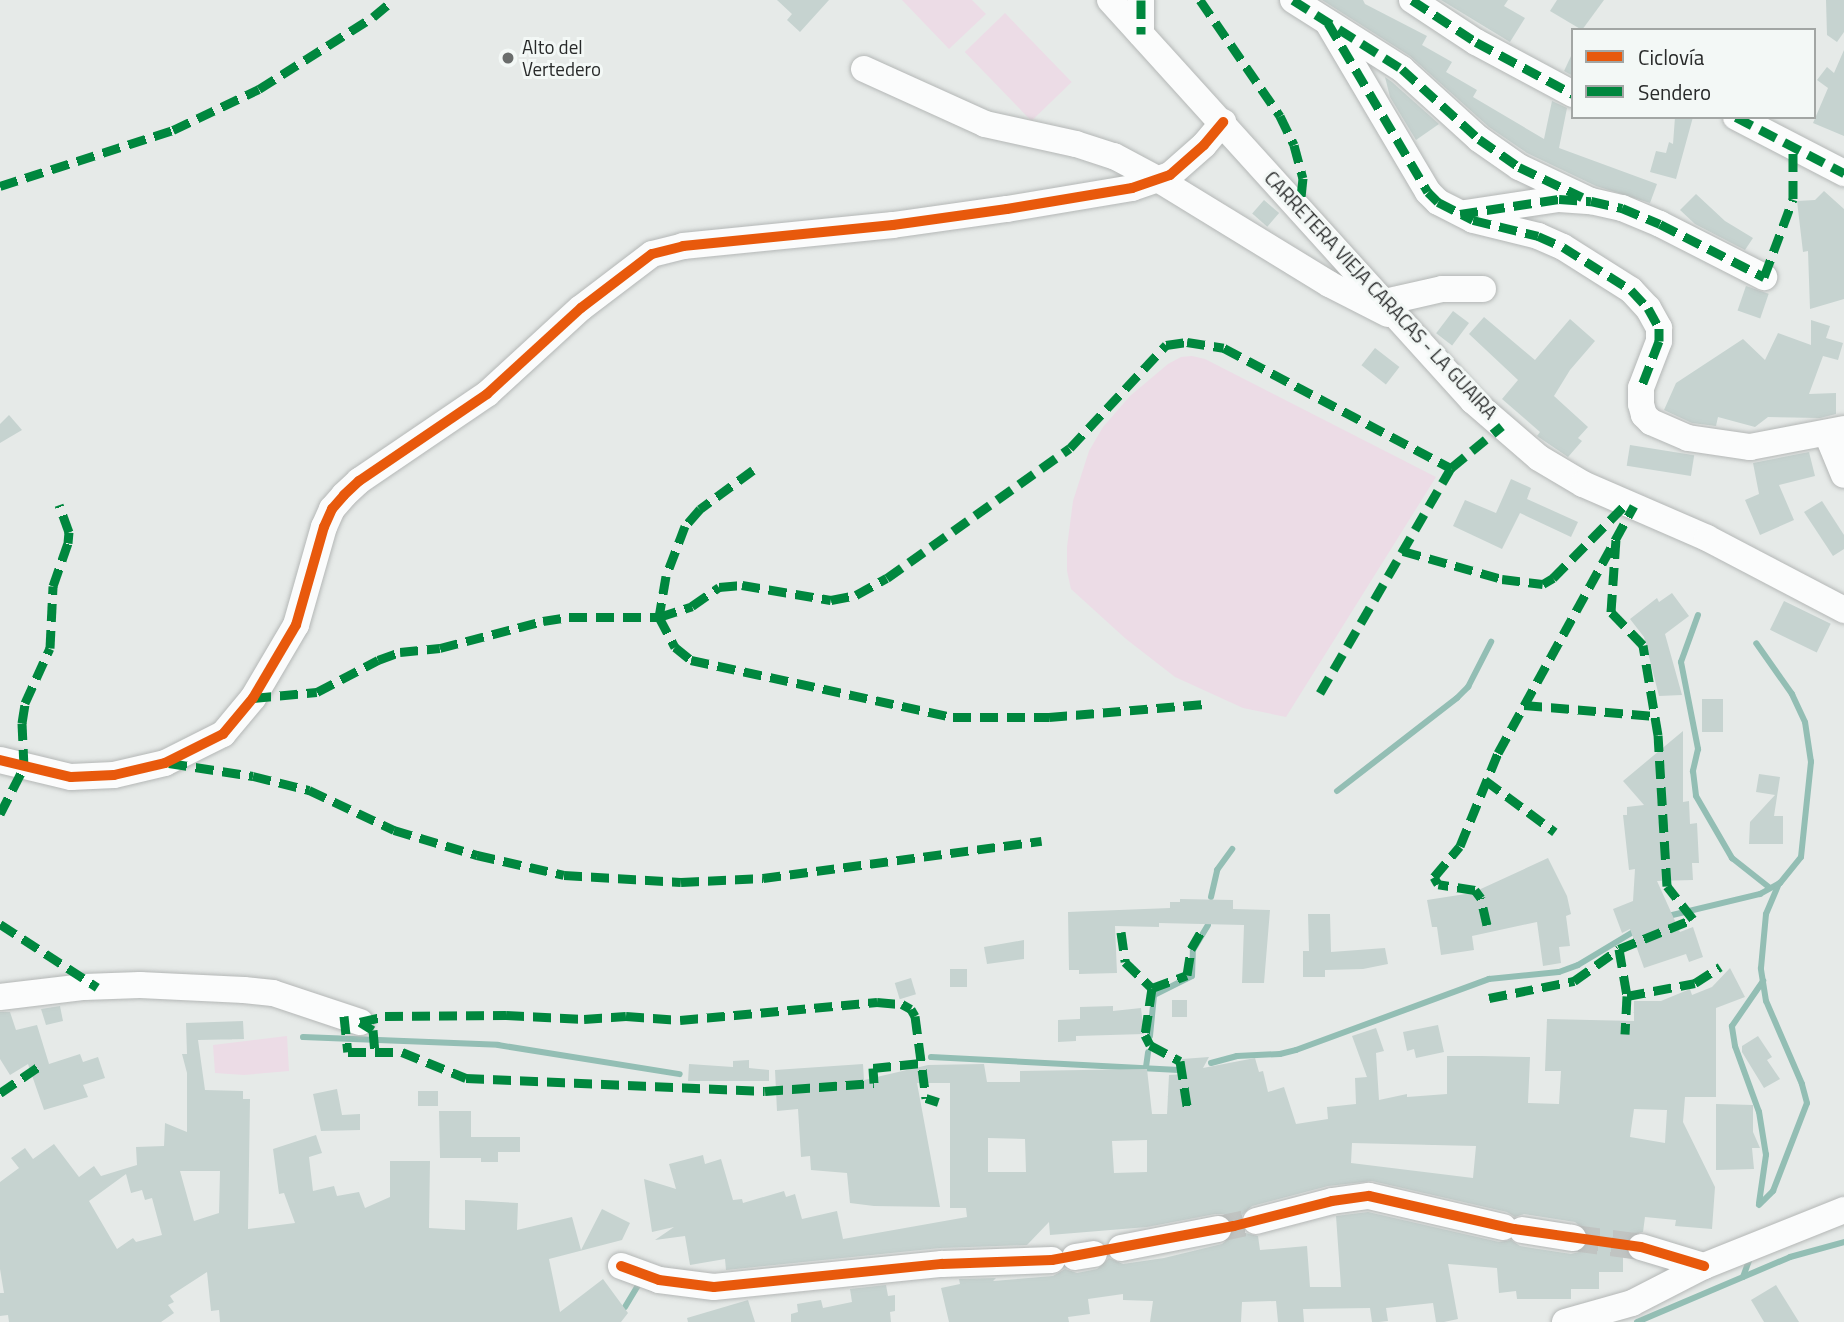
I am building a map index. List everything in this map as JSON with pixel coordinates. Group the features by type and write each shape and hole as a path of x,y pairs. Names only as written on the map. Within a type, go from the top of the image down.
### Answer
{"street":[{"name":"CARRETERA VIEJA CARACAS - LA GUAIRA","path":"1110,0 1473,401 1556,471 1707,538 1844,610"},
{"path":"1141,0 1141,34"},
{"path":"1293,0 1402,69 1479,139 1519,167 1591,201"},
{"path":"1412,0 1476,41 1571,93"},
{"path":"1328,23 1428,192 1460,214 1538,236 1563,247 1631,290 1648,307 1659,328 1659,341 1641,388 1644,415 1651,422 1688,438 1750,447 1836,431 1844,475"},
{"path":"864,69 985,124 1013,133 1076,144 1114,156 1161,181 1329,284 1393,312 1442,289 1483,289"},
{"path":"1740,119 1844,173"},
{"path":"0,760 71,777 114,775 165,763 223,734 253,698 296,625 324,527 332,509 344,495 359,481 487,394 581,307 652,254 683,246 893,225 1007,209 1161,181 1204,145 1223,122"},
{"path":"1460,214 1559,199 1591,201 1622,208 1660,224 1764,277"},
{"path":"0,997 84,987 140,985 244,990 273,993 360,1022"},
{"path":"1256,1221 1332,1201 1369,1195 1513,1229 1573,1238"},
{"path":"1564,1322 1632,1303 1704,1266 1844,1210"},
{"path":"1121,1248 1218,1229"},
{"path":"1641,1247 1704,1266"},
{"path":"621,1266 659,1280 714,1287 942,1264 1074,1257"}],"shaded area":[{"path":"902,0 972,0 986,14 949,49"},
{"path":"1005,13 1072,82 1031,121 965,52"},
{"path":"1181,357 1205,359 1436,477 1286,717 1243,708 1175,677 1126,639 1071,589 1067,571 1067,547 1073,501 1089,451 1103,427 1130,396 1168,364"},
{"path":"287,1036 289,1071 244,1075 215,1073 213,1045"}],"building":[{"path":"777,0 829,0 800,32 787,20 792,14"},
{"path":"1322,0 1363,0 1365,4 1427,36 1422,45 1452,62 1446,72 1477,90 1473,97 1544,139 1552,101 1567,108 1559,148 1657,184 1650,203 1596,186 1527,153 1489,127 1410,56"},
{"path":"1441,0 1508,0 1504,6 1525,18 1510,42"},
{"path":"1557,0 1604,0 1583,28 1579,28 1550,11"},
{"path":"1826,0 1844,0 1844,32 1837,42 1827,35"},
{"path":"1844,50 1844,136 1813,123 1828,88 1817,80 1827,67 1834,73"},
{"path":"1571,56 1571,75 1564,71"},
{"path":"1385,77 1439,124 1416,140 1390,97"},
{"path":"1675,119 1692,119 1676,179 1650,172 1656,151 1666,153 1669,142 1673,144"},
{"path":"1824,191 1844,209 1844,299 1810,309 1808,251 1803,252 1797,201 1815,200"},
{"path":"1696,194 1725,221 1753,238 1745,250 1695,224 1680,210"},
{"path":"1264,200 1279,213 1267,227 1252,214"},
{"path":"1746,286 1769,294 1760,318 1738,311"},
{"path":"1453,311 1469,323 1452,345 1436,333"},
{"path":"1484,317 1535,360 1570,319 1595,341 1570,370 1554,396 1588,427 1578,438 1582,441 1568,457 1537,436 1540,432 1502,399 1518,380 1469,334"},
{"path":"1811,320 1830,326 1826,338 1843,343 1838,360 1823,356 1809,394 1836,393 1836,414 1820,418 1768,417 1755,427 1718,417 1716,426 1692,423 1664,410 1676,383 1743,339 1765,360 1778,333 1811,345"},
{"path":"1375,348 1399,367 1386,384 1361,365"},
{"path":"9,415 22,430 0,443 0,424"},
{"path":"1630,445 1694,455 1691,476 1627,466"},
{"path":"1809,452 1815,476 1779,485 1794,520 1760,535 1745,500 1759,494 1753,463"},
{"path":"1511,479 1531,488 1527,499 1578,522 1571,537 1520,513 1502,549 1453,526 1465,500 1496,513"},
{"path":"1822,501 1844,535 1844,549 1833,556 1804,512"},
{"path":"1672,593 1689,616 1665,634 1682,695 1659,696 1644,637 1630,619 1657,598 1659,602"},
{"path":"1784,601 1831,624 1817,653 1770,630"},
{"path":"1702,699 1723,699 1723,732 1702,732"},
{"path":"1683,731 1683,802 1689,801 1690,824 1697,823 1699,863 1692,863 1693,880 1657,881 1680,932 1693,927 1703,957 1689,962 1686,954 1644,968 1630,929 1622,933 1613,909 1633,901 1635,869 1629,870 1623,815 1627,815 1627,807 1644,805 1623,781"},
{"path":"1759,774 1780,777 1774,816 1783,816 1783,844 1749,844 1750,822 1775,795 1756,792"},
{"path":"1548,858 1567,896 1571,914 1566,916 1570,946 1559,947 1561,963 1543,966 1537,922 1472,936 1474,950 1441,955 1437,927 1432,927 1427,900 1472,893"},
{"path":"1180,899 1233,900 1233,909 1270,910 1264,983 1242,983 1244,925 1159,923 1159,927 1115,926 1117,973 1079,974 1079,970 1069,970 1068,912 1170,908 1170,902 1180,902"},
{"path":"1308,914 1330,914 1331,952 1385,948 1388,964 1363,969 1325,970 1325,977 1303,977 1303,951 1309,951"},
{"path":"1024,940 1024,959 987,964 984,947"},
{"path":"1730,968 1745,997 1716,1008 1716,1097 1685,1097 1683,1122 1715,1187 1712,1229 1675,1226 1676,1220 1645,1217 1643,1232 1631,1235 1626,1248 1623,1248 1623,1272 1599,1272 1599,1289 1571,1289 1571,1299 1517,1299 1516,1291 1499,1293 1497,1268 1448,1264 1458,1319 1444,1322 1436,1322 1433,1303 1386,1308 1388,1321 1372,1322 1370,1308 1303,1309 1304,1322 1278,1322 1276,1301 1242,1302 1241,1322 1150,1322 1153,1301 1123,1300 1123,1294 1088,1299 1090,1314 1068,1317 1069,1322 949,1322 941,1288 960,1284 959,1279 996,1278 993,1281 1053,1276 1065,1269 1077,1273 1097,1269 1109,1258 1123,1264 1164,1258 1222,1244 1233,1235 1233,1225 1224,1214 1215,1214 1147,1227 1050,1235 1049,1222 1027,1245 940,1248 726,1270 725,1259 690,1265 685,1236 655,1240 674,1227 652,1232 644,1179 676,1189 669,1164 703,1155 705,1164 721,1159 733,1200 742,1199 743,1203 784,1191 786,1197 795,1194 802,1219 837,1211 843,1239 967,1217 966,1208 950,1208 950,1083 917,1083 940,1207 874,1206 850,1203 847,1173 811,1170 810,1156 801,1157 798,1109 777,1111 775,1070 863,1064 864,1080 928,1065 984,1064 987,1082 1020,1082 1020,1071 1147,1069 1152,1114 1167,1114 1169,1075 1184,1074 1182,1059 1209,1057 1203,1068 1255,1058 1259,1072 1263,1071 1268,1092 1284,1087 1296,1124 1328,1119 1327,1107 1356,1104 1355,1078 1367,1077 1352,1036 1376,1028 1384,1051 1376,1053 1379,1100 1407,1094 1407,1097 1447,1094 1447,1056 1530,1057 1528,1103 1559,1104 1561,1071 1545,1071 1547,1019 1634,1021 1634,1001 1661,1001 1690,989 1692,995 1712,987","holes":["1634,1109 1667,1110 1665,1143 1630,1137","988,1138 1025,1139 1026,1172 988,1172","1147,1140 1147,1172 1114,1173 1112,1141","1352,1143 1476,1146 1473,1178 1351,1163","1372,1181 1507,1212 1515,1217 1524,1214 1575,1222 1587,1232 1588,1241 1579,1252 1571,1254 1520,1246 1511,1240 1499,1242 1368,1212 1336,1216 1341,1287 1310,1287 1307,1246 1260,1250 1258,1236 1245,1233 1241,1226 1241,1216 1252,1206 1328,1186"]},
{"path":"950,969 967,969 967,987 950,987"},
{"path":"911,978 916,994 900,999 895,983"},
{"path":"1172,1000 1187,1000 1187,1017 1172,1017"},
{"path":"60,1006 63,1021 46,1025 41,1009"},
{"path":"1113,1006 1113,1011 1141,1008 1144,1034 1076,1036 1076,1041 1058,1042 1058,1020 1080,1019 1080,1007"},
{"path":"0,1012 10,1012 16,1030 37,1025 49,1064 80,1054 83,1062 98,1057 105,1078 83,1085 88,1097 44,1110 28,1064 10,1075 0,1059"},
{"path":"243,1021 244,1039 198,1040 205,1090 243,1091 243,1099 250,1099 248,1229 295,1223 284,1193 279,1194 273,1149 316,1135 322,1153 309,1157 313,1191 334,1186 337,1196 359,1192 365,1208 390,1197 390,1161 430,1161 429,1228 465,1230 465,1200 518,1203 517,1230 572,1217 581,1250 602,1209 630,1223 622,1240 549,1259 560,1312 603,1279 628,1313 621,1322 220,1322 219,1310 211,1311 207,1272 170,1296 174,1302 168,1305 174,1313 161,1322 9,1322 8,1315 0,1316 0,1293 4,1293 0,1269 0,1182 19,1168 11,1158 25,1148 33,1159 54,1144 79,1177 94,1166 101,1176 137,1165 136,1147 164,1146 165,1123 187,1132 187,1073 182,1054 187,1054 186,1023","holes":["180,1171 220,1171 219,1213 194,1221","126,1174 131,1193 142,1190 145,1200 152,1198 162,1235 136,1242 133,1238 117,1249 89,1201"]},
{"path":"1438,1025 1444,1052 1416,1058 1414,1049 1407,1051 1403,1032"},
{"path":"1758,1036 1772,1057 1767,1060 1780,1079 1764,1088 1742,1052 1742,1046"},
{"path":"749,1060 749,1068 769,1070 769,1081 688,1081 689,1064 733,1067 733,1061"},
{"path":"337,1089 342,1115 360,1114 360,1130 321,1131 313,1094"},
{"path":"418,1091 438,1091 438,1106 418,1106"},
{"path":"1716,1104 1753,1105 1753,1132 1760,1148 1752,1148 1754,1169 1716,1170"},
{"path":"439,1111 471,1111 471,1137 520,1137 520,1152 498,1152 498,1162 481,1162 481,1158 440,1158"},
{"path":"886,1285 888,1296 895,1295 895,1311 890,1312 891,1322 791,1322 791,1314 798,1312 797,1304 821,1300 823,1308 852,1302 850,1289"},
{"path":"1776,1285 1799,1322 1764,1322 1751,1300"},
{"path":"748,1300 755,1322 688,1322 687,1318"}],"waterway":[{"path":"1698,615 1681,662 1698,749 1693,771 1696,796 1732,858 1770,888"},
{"path":"1337,791 1457,698 1468,687 1491,642"},
{"path":"1664,917 1760,894 1780,883 1801,857 1811,762 1805,722 1792,694 1756,643"},
{"path":"1211,897 1217,870 1232,849"},
{"path":"1759,1205 1773,1191 1807,1103 1802,1084 1766,1001 1761,968 1766,914 1779,884"},
{"path":"1150,1036 1154,995 1192,976 1193,950 1208,925"},
{"path":"1211,1063 1237,1056 1280,1054 1296,1050 1489,979 1559,972 1578,965 1638,929"},
{"path":"1759,1203 1766,1155 1759,1112 1735,1046 1732,1026 1763,981"},
{"path":"303,1037 498,1045 680,1074"},
{"path":"1146,1067 1148,1052"},
{"path":"931,1057 1179,1070"},
{"path":"1637,1322 1790,1257 1844,1242"},
{"path":"1743,1277 1751,1255"},
{"path":"625,1307 638,1285"}],"tunnel":[{"path":"1218,1229 1256,1221"},
{"path":"1573,1238 1641,1247"}],"marked path":[{"path":"0,186 173,130 259,89 373,17 393,0"},
{"path":"1141,0 1141,34"},
{"path":"1200,0 1280,116 1294,145 1303,178 1300,208"},
{"path":"1293,0 1402,69 1479,139 1519,167 1582,197"},
{"path":"1412,0 1476,42 1571,93"},
{"path":"1328,23 1428,192 1438,202 1473,220 1538,236 1563,247 1631,290 1648,308 1659,328 1659,341 1641,388"},
{"path":"1740,119 1844,173"},
{"path":"1460,214 1559,199 1591,201 1622,208 1660,224 1764,277 1793,199 1793,147"},
{"path":"253,698 317,692 378,660 400,652 440,648 543,621 569,617 659,617 692,606 719,587 742,585 831,600 856,595 887,578 1070,448 1166,345 1187,342 1224,348 1451,468"},
{"path":"1320,693 1451,468 1502,426"},
{"path":"753,470 700,509 685,526 666,576 659,617 675,647 691,660 953,717 1049,717 1204,704"},
{"path":"1403,551 1502,579 1543,584 1553,578 1627,503"},
{"path":"0,814 24,767 22,723 25,703 50,648 53,586 68,543 69,532 59,505"},
{"path":"1487,925 1481,898 1475,890 1438,884 1434,877 1460,846 1498,753 1634,506"},
{"path":"1489,998 1574,981 1619,949 1693,919 1667,886 1658,735 1643,645 1611,612 1616,538"},
{"path":"1524,705 1655,716"},
{"path":"169,763 253,776 309,790 394,830 477,855 564,875 681,882 763,878 1042,841"},
{"path":"1485,780 1555,832"},
{"path":"0,924 97,987"},
{"path":"1152,988 1187,975 1191,949 1203,928"},
{"path":"1121,932 1125,962 1152,988 1145,1035 1150,1045 1180,1061 1188,1112"},
{"path":"1619,949 1627,996 1625,1034"},
{"path":"1627,996 1695,983 1720,967"},
{"path":"360,1022 385,1016 506,1015 584,1019 626,1016 680,1020 877,1002 902,1004 911,1009 915,1016 926,1098 938,1102"},
{"path":"344,1016 348,1052 402,1052 466,1078 765,1091 874,1083 873,1068 921,1063"},
{"path":"360,1022 373,1030 375,1051"},
{"path":"0,1093 41,1065"}],"cycle path":[{"path":"0,760 71,777 114,775 165,763 223,734 253,698 296,625 324,527 332,509 344,495 359,481 487,394 581,308 652,254 683,246 893,225 1132,188 1170,175 1204,145 1223,122"},
{"path":"621,1266 659,1280 714,1287 942,1264 1052,1260 1234,1226 1332,1201 1369,1196 1514,1229 1641,1247 1704,1266"}],"place":[{"name":"Alto del Vertedero","path":"508,58"}]}
